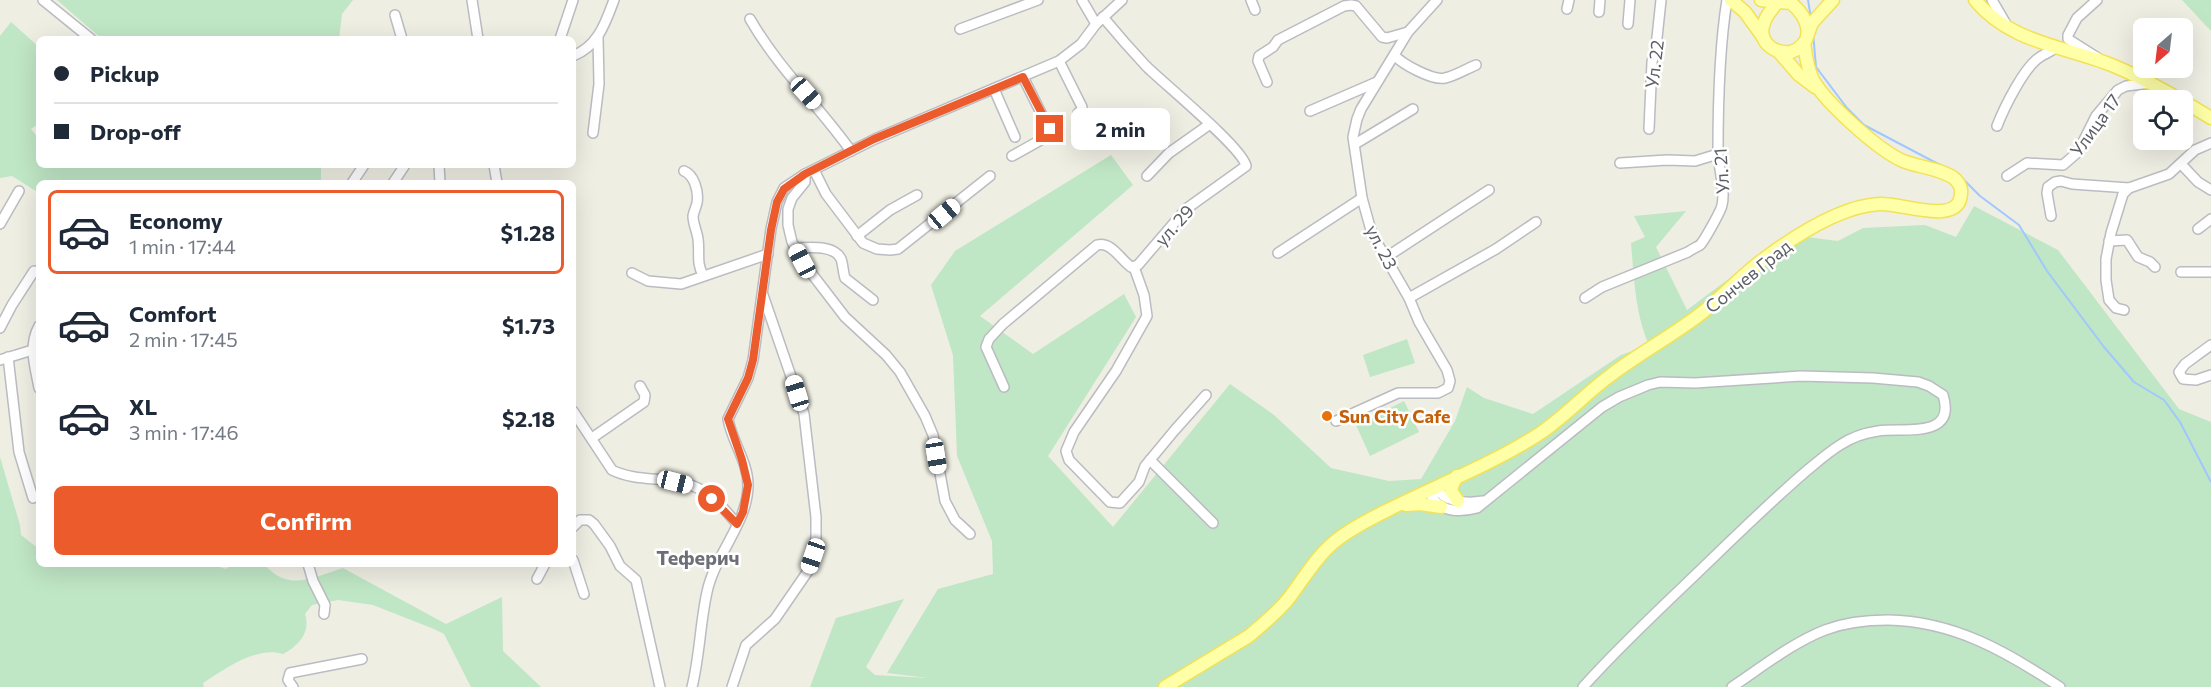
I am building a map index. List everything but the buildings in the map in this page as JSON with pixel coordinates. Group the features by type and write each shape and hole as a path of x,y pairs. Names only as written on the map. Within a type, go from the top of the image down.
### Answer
{"main road":[{"path":"1729,0 1745,12 1771,48 1779,52 1799,75 1822,91"},
{"path":"1761,0 1791,3 1806,0"},
{"path":"1779,52 1796,50 1806,39 1812,23 1833,0"},
{"path":"1975,0 1997,22 2010,31 2027,39 2103,62 2151,83 2211,118"},
{"path":"1763,37 1765,20 1777,2"},
{"path":"1791,3 1807,22 1806,39 1810,73 1822,91"},
{"name":"Сончев Град","path":"1457,476 1500,456 1539,434 1613,374 1703,312 1763,259 1826,220 1869,204 1902,205 1941,212 1953,209 1959,203 1962,195 1961,188 1955,179 1943,172 1922,168 1891,154 1837,109 1822,91"},
{"path":"1165,687 1262,626 1276,614 1324,551 1350,530 1457,476"},
{"path":"1457,476 1451,491 1458,501"},
{"path":"1393,508 1420,504 1442,507"}],"street":[{"path":"43,0 87,36"},
{"path":"472,0 478,36"},
{"path":"561,36 573,0"},
{"path":"576,54 589,47 598,38 614,0"},
{"path":"960,29 1038,0"},
{"name":"ул. 29","path":"1082,0 1147,67 1210,124 1242,158 1246,166 1186,208 1144,259 1134,267"},
{"path":"692,687 698,662 707,592 721,553 743,512 748,485 728,419 751,369 773,215 781,193 809,172 874,139 1059,61 1080,44 1100,20 1122,0"},
{"path":"1251,0 1256,10"},
{"name":"ул. 23","path":"1336,422 1398,393 1438,393 1448,388 1450,381 1448,370 1372,234 1362,198 1354,144 1354,128 1357,119 1408,32 1437,0"},
{"path":"1599,12 1600,0"},
{"path":"1628,24 1630,0"},
{"name":"Ул. 22","path":"1649,129 1652,62 1661,0"},
{"name":"Ул. 21","path":"1585,298 1602,287 1688,252 1701,244 1719,215 1723,204 1718,154 1722,52 1729,0"},
{"path":"1992,0 2010,31"},
{"path":"2097,0 2077,18 2067,35 2068,39 2103,62"},
{"path":"1268,82 1258,61 1259,56 1273,47 1278,40 1344,6 1351,4 1356,6 1382,37 1387,38 1408,32"},
{"path":"395,15 401,36"},
{"path":"750,20 775,58 819,108 852,151"},
{"path":"593,132 599,84 598,38"},
{"path":"1997,126 2005,104 2032,65 2039,57 2048,54 2056,47"},
{"path":"1394,55 1402,62 1438,79 1446,78 1476,65"},
{"path":"1059,61 1082,107 1082,111 1078,113"},
{"path":"1012,156 1046,137 1050,129 1023,77"},
{"path":"1310,111 1379,81"},
{"name":"Улица 17","path":"2007,176 2027,164 2063,165 2068,162 2084,143 2096,116 2118,90 2126,86 2151,83"},
{"path":"994,89 1015,137"},
{"path":"1354,144 1413,109"},
{"path":"1147,176 1169,153 1210,124"},
{"path":"2051,216 2047,193 2048,187 2055,182 2129,188 2169,174 2182,165 2195,150 2211,143"},
{"path":"1620,163 1695,160 1718,154"},
{"path":"2182,165 2198,182 2211,190"},
{"path":"684,171 693,178 697,190 698,200 693,214 698,240 698,267 703,275"},
{"path":"809,172 863,243 877,249 890,250 898,249 990,176"},
{"path":"809,172 805,182 792,198 788,209 788,225 795,248 802,261 846,317 886,355 900,372 933,435 945,501 955,520 970,534"},
{"path":"2124,310 2116,308 2108,295 2106,259 2123,194 2129,188"},
{"path":"1385,258 1489,190"},
{"path":"0,224 19,191"},
{"path":"857,236 890,210 917,195"},
{"path":"1278,253 1362,198"},
{"path":"2198,229 2211,219"},
{"path":"1409,298 1496,249 1536,222"},
{"path":"2109,241 2127,240 2138,257 2155,267"},
{"path":"1005,387 986,346 988,339 1097,245 1103,243 1128,265 1134,267 1144,295 1147,316 1116,371 1074,432 1066,451 1069,460 1110,502 1120,503 1136,487 1150,460 1206,395"},
{"path":"795,248 815,247 836,253 841,258 845,278 873,300"},
{"path":"632,273 648,281 681,285 703,275 724,271 768,254"},
{"path":"0,328 34,271"},
{"path":"2181,272 2211,272"},
{"path":"732,687 746,645 775,619 808,571 816,537 816,517 804,414 762,292"},
{"path":"33,498 19,452 4,359 35,349 36,331"},
{"path":"2211,345 2185,364 2179,372 2183,380 2189,381 2211,375"},
{"path":"1434,487 1432,497 1436,504 1442,507 1454,510 1482,506 1602,407 1637,389 1660,382 1695,383 1801,376 1896,379 1929,386 1943,396 1945,408 1943,415 1938,423 1930,428 1863,433 1829,452 1776,497 1626,642 1583,687"},
{"path":"591,438 644,402 645,395 640,386"},
{"path":"576,416 604,462 612,470 635,478 675,482 703,491 722,506 737,524"},
{"path":"1150,460 1214,523"},
{"path":"1434,487 1443,496 1458,501 1487,500"},
{"path":"576,524 580,520 589,520 594,524 610,546 620,566 636,580 660,687"},
{"path":"309,567 325,605 324,614"},
{"path":"537,579 543,567"},
{"path":"575,567 584,594"},
{"path":"1732,687 1788,650 1826,630 1858,621 1877,620 1909,621 1963,633 2010,655 2060,687"},
{"path":"293,687 288,680 290,673 362,659"}],"green space":[{"path":"57,0 353,0 342,14 339,36 99,36"},
{"path":"2182,0 2211,0 2211,31"},
{"path":"11,22 36,44 36,125 31,129 36,135 36,168 321,168 321,180 36,180 36,191 12,176 0,178 0,36"},
{"path":"1111,155 1133,185 980,316 1033,354 1124,294 1136,317 1048,456 1113,527 1230,384 1274,415 1331,468 1389,481 1421,479 1455,421 1467,387 1484,398 1533,414 1621,355 1649,345 1638,308 1631,243 1645,237 1634,216 1686,211 1656,247 1687,310 1758,257 1798,236 1838,241 1863,228 1925,225 1956,237 1974,206 2058,250 2179,409 2211,422 2211,687 810,687 836,618 904,599 866,667 875,675 928,678 887,673 938,589 993,574 992,541 957,456 953,355 931,285 955,251"},
{"path":"1407,339 1415,363 1370,377 1363,355"},
{"path":"1404,401 1419,432 1370,456 1356,425"},
{"path":"0,457 21,535 36,546 36,567 219,567 226,569 229,567 267,567 273,573 292,580 311,578 343,568 446,624 502,597 503,651 541,687 471,687 444,634 373,605 338,600 312,605 305,614 305,633 288,651 283,654 262,653 241,660 203,683 204,687 0,687"}],"waterway":[{"path":"1808,0 1811,18"},
{"path":"1813,32 1816,67 1847,108 1864,125 1942,166"},
{"path":"1962,178 1980,196 2019,225 2047,271 2104,347 2134,382 2164,400 2180,422 2211,482"}],"place":[{"name":"Sun City Cafe","path":"1327,416"}],"district":[{"name":"Теферич","path":"698,557"}],"route":[{"path":"712,499 722,506 737,524 743,512 748,485 728,419 748,378 753,360 773,215 784,189 805,174 874,139 1023,77 1050,129"}]}
